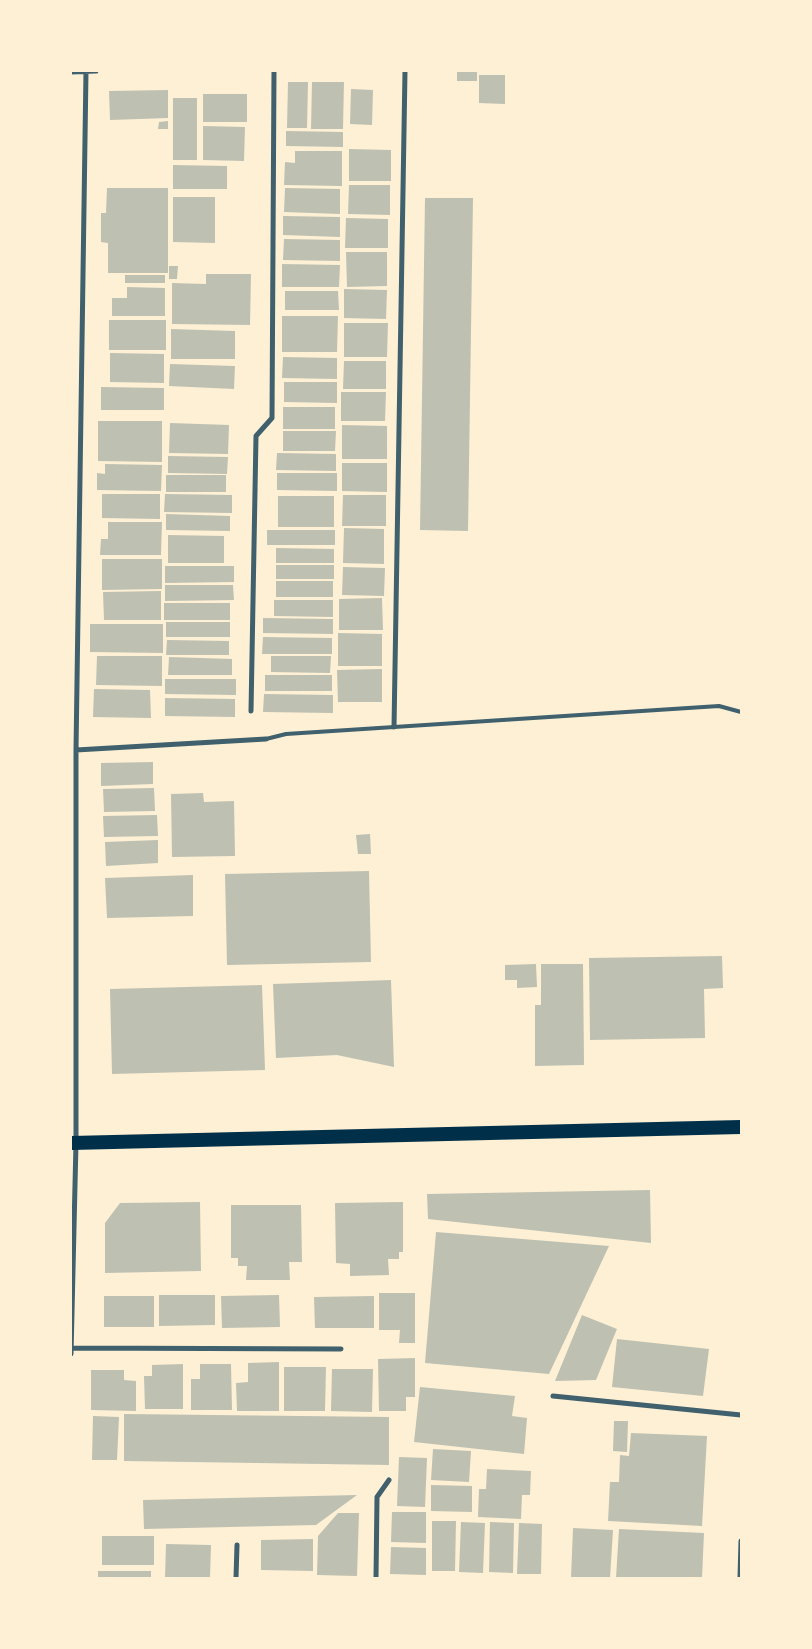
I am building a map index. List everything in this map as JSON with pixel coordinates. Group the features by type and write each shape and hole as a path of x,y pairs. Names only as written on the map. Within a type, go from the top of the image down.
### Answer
{"highway":[{"path":"72,1143 741,1127"}],"street":[{"path":"71,1354 76,750 86,71"},
{"path":"71,72 96,71"},
{"path":"251,711 256,436 272,418 274,71"},
{"path":"394,726 405,71"},
{"path":"76,750 266,739"},
{"path":"72,1348 341,1350"},
{"path":"553,1396 741,1415"},
{"path":"376,1578 377,1498 389,1480"},
{"path":"740,1578 741,1541"},
{"path":"236,1578 237,1544"}],"lane":[{"path":"266,739 286,734 394,726 719,706 741,712"}],"building":[{"path":"457,71 477,71 477,81 457,81"},
{"path":"479,75 505,75 505,104 479,103"},
{"path":"288,82 308,82 307,128 287,128"},
{"path":"312,82 344,82 343,129 311,129"},
{"path":"351,89 373,90 372,125 350,124"},
{"path":"168,90 168,118 110,120 109,91"},
{"path":"203,94 247,94 247,122 203,122"},
{"path":"173,98 197,98 197,160 173,160"},
{"path":"168,121 168,129 158,129 159,122"},
{"path":"203,126 245,127 244,161 203,160"},
{"path":"286,131 343,132 343,147 286,146"},
{"path":"349,149 391,150 391,181 349,181"},
{"path":"295,151 342,151 342,186 284,185 285,162 295,163"},
{"path":"173,165 227,166 227,189 173,189"},
{"path":"349,185 390,185 390,215 348,214"},
{"path":"107,188 168,188 168,273 108,273 108,243 101,242 101,213 106,213"},
{"path":"285,188 340,189 340,214 284,212"},
{"path":"173,197 215,197 215,243 173,242"},
{"path":"425,198 473,198 468,531 420,530"},
{"path":"283,216 340,217 340,237 283,235"},
{"path":"346,218 388,219 388,248 345,248"},
{"path":"284,239 340,240 340,261 283,260"},
{"path":"346,252 387,252 387,286 347,287"},
{"path":"282,264 340,265 339,287 282,287"},
{"path":"169,266 178,266 177,279 169,279"},
{"path":"206,274 251,274 250,325 172,324 172,283 206,284"},
{"path":"125,275 165,275 165,283 125,283"},
{"path":"127,287 165,288 165,316 112,316 112,298 127,298"},
{"path":"344,289 387,290 386,319 344,318"},
{"path":"285,291 338,291 339,310 285,310"},
{"path":"282,316 338,316 337,352 282,352"},
{"path":"109,320 166,320 166,350 109,350"},
{"path":"344,323 388,323 387,357 344,357"},
{"path":"171,329 235,331 235,359 171,359"},
{"path":"110,353 164,354 164,383 110,382"},
{"path":"283,357 337,358 337,379 282,378"},
{"path":"344,361 386,361 386,389 343,389"},
{"path":"170,364 235,366 234,389 169,386"},
{"path":"284,382 337,382 337,403 284,402"},
{"path":"101,387 164,388 164,410 101,410"},
{"path":"341,392 386,392 385,421 341,421"},
{"path":"283,407 335,407 335,429 283,429"},
{"path":"98,421 162,421 162,462 98,461"},
{"path":"170,423 229,425 228,454 169,453"},
{"path":"342,425 387,426 387,459 342,459"},
{"path":"283,431 336,431 335,451 283,451"},
{"path":"277,453 336,454 336,471 276,470"},
{"path":"168,456 228,457 227,474 168,473"},
{"path":"342,463 387,463 387,492 342,491"},
{"path":"105,464 162,465 161,491 97,490 97,473 105,474"},
{"path":"277,473 337,473 337,491 277,490"},
{"path":"166,475 226,475 226,492 166,492"},
{"path":"102,494 160,494 160,519 102,518"},
{"path":"165,494 232,495 232,513 164,512"},
{"path":"343,495 386,495 386,526 342,526"},
{"path":"278,496 334,496 334,527 278,527"},
{"path":"166,514 230,516 230,531 166,530"},
{"path":"108,522 162,522 161,555 100,555 101,539 108,539"},
{"path":"344,528 384,529 384,564 343,563"},
{"path":"267,530 335,530 335,545 267,545"},
{"path":"168,535 224,536 224,563 168,563"},
{"path":"276,548 334,549 334,563 276,563"},
{"path":"102,559 162,559 162,589 102,590"},
{"path":"276,565 334,565 334,579 276,579"},
{"path":"165,566 234,566 234,582 165,583"},
{"path":"343,567 385,568 384,596 342,595"},
{"path":"276,581 333,581 333,597 276,597"},
{"path":"165,585 233,585 234,600 165,601"},
{"path":"161,591 161,620 104,620 103,592"},
{"path":"382,598 383,630 339,630 339,599"},
{"path":"274,600 333,600 333,617 274,616"},
{"path":"164,603 230,603 230,620 164,620"},
{"path":"263,618 333,619 333,634 263,633"},
{"path":"166,622 230,622 230,637 166,637"},
{"path":"90,624 163,624 163,653 90,652"},
{"path":"338,633 382,634 382,666 338,666"},
{"path":"263,637 332,638 332,654 262,654"},
{"path":"167,640 229,641 229,655 166,655"},
{"path":"97,656 162,656 162,686 96,685"},
{"path":"271,656 331,656 330,673 271,672"},
{"path":"169,657 232,659 232,675 168,675"},
{"path":"382,669 382,702 338,702 337,670"},
{"path":"265,675 332,675 332,691 265,691"},
{"path":"165,679 236,679 236,695 165,694"},
{"path":"94,689 150,690 151,718 93,717"},
{"path":"264,694 333,695 333,713 263,712"},
{"path":"165,698 235,699 235,717 165,716"},
{"path":"153,762 153,784 101,786 101,763"},
{"path":"154,788 155,811 104,812 103,789"},
{"path":"203,793 204,802 234,801 235,856 172,857 171,794"},
{"path":"157,815 158,836 104,837 103,816"},
{"path":"370,834 371,854 358,854 356,835"},
{"path":"158,840 158,863 106,866 105,842"},
{"path":"369,871 371,962 227,965 225,874"},
{"path":"193,875 193,916 107,918 105,878"},
{"path":"722,956 723,988 704,989 705,1038 590,1040 589,958"},
{"path":"536,964 537,987 517,988 517,980 505,980 505,965"},
{"path":"541,964 583,964 584,1065 535,1066 535,1005 541,1005"},
{"path":"391,980 394,1067 337,1055 276,1058 273,984"},
{"path":"262,985 265,1070 112,1074 110,989"},
{"path":"650,1190 651,1243 428,1219 427,1194"},
{"path":"200,1202 201,1271 105,1273 105,1223 120,1203"},
{"path":"403,1202 403,1252 399,1252 399,1259 388,1259 389,1275 350,1276 350,1264 336,1263 335,1203"},
{"path":"231,1205 301,1205 302,1262 289,1262 290,1280 246,1280 247,1266 238,1266 238,1258 231,1258"},
{"path":"436,1232 609,1246 549,1374 425,1363"},
{"path":"379,1293 415,1293 415,1343 399,1343 400,1330 379,1330"},
{"path":"159,1295 215,1295 215,1325 159,1326"},
{"path":"279,1295 280,1327 222,1328 221,1296"},
{"path":"104,1296 154,1296 154,1327 104,1327"},
{"path":"374,1296 374,1328 315,1328 314,1297"},
{"path":"582,1315 617,1329 596,1380 555,1381"},
{"path":"617,1339 709,1349 703,1396 612,1387"},
{"path":"415,1358 415,1397 406,1397 406,1411 379,1411 378,1359"},
{"path":"279,1362 279,1411 237,1411 236,1383 248,1382 248,1363"},
{"path":"183,1364 183,1409 145,1409 144,1376 152,1376 152,1365"},
{"path":"200,1364 231,1364 232,1410 191,1410 191,1379 200,1379"},
{"path":"284,1367 326,1367 325,1411 284,1411"},
{"path":"332,1369 373,1369 372,1412 331,1411"},
{"path":"91,1370 124,1370 124,1380 136,1381 136,1411 91,1410"},
{"path":"420,1387 515,1396 512,1416 527,1418 524,1454 414,1442"},
{"path":"124,1414 389,1417 389,1465 124,1461"},
{"path":"93,1416 119,1417 117,1460 92,1460"},
{"path":"614,1421 628,1421 627,1452 613,1451"},
{"path":"631,1433 707,1436 702,1526 608,1521 610,1482 619,1482 620,1455 629,1456"},
{"path":"433,1449 471,1451 469,1482 431,1480"},
{"path":"399,1457 427,1458 425,1507 397,1506"},
{"path":"487,1469 531,1471 530,1495 522,1495 521,1519 478,1517 479,1489 486,1489"},
{"path":"431,1485 472,1486 472,1512 431,1511"},
{"path":"357,1495 316,1525 144,1529 143,1500"},
{"path":"392,1512 426,1512 426,1543 391,1542"},
{"path":"338,1513 359,1513 357,1576 317,1575 318,1536"},
{"path":"432,1521 456,1521 455,1571 432,1571"},
{"path":"461,1522 485,1523 483,1573 459,1572"},
{"path":"490,1522 514,1523 513,1573 489,1572"},
{"path":"519,1523 542,1524 541,1574 517,1574"},
{"path":"573,1528 613,1530 610,1578 571,1578"},
{"path":"619,1529 704,1533 702,1578 616,1578"},
{"path":"102,1536 154,1536 154,1565 102,1565"},
{"path":"313,1539 313,1571 261,1570 261,1540"},
{"path":"166,1544 211,1545 210,1578 165,1578"},
{"path":"391,1547 426,1548 426,1575 390,1574"},
{"path":"98,1571 151,1571 151,1578 98,1578"}]}
